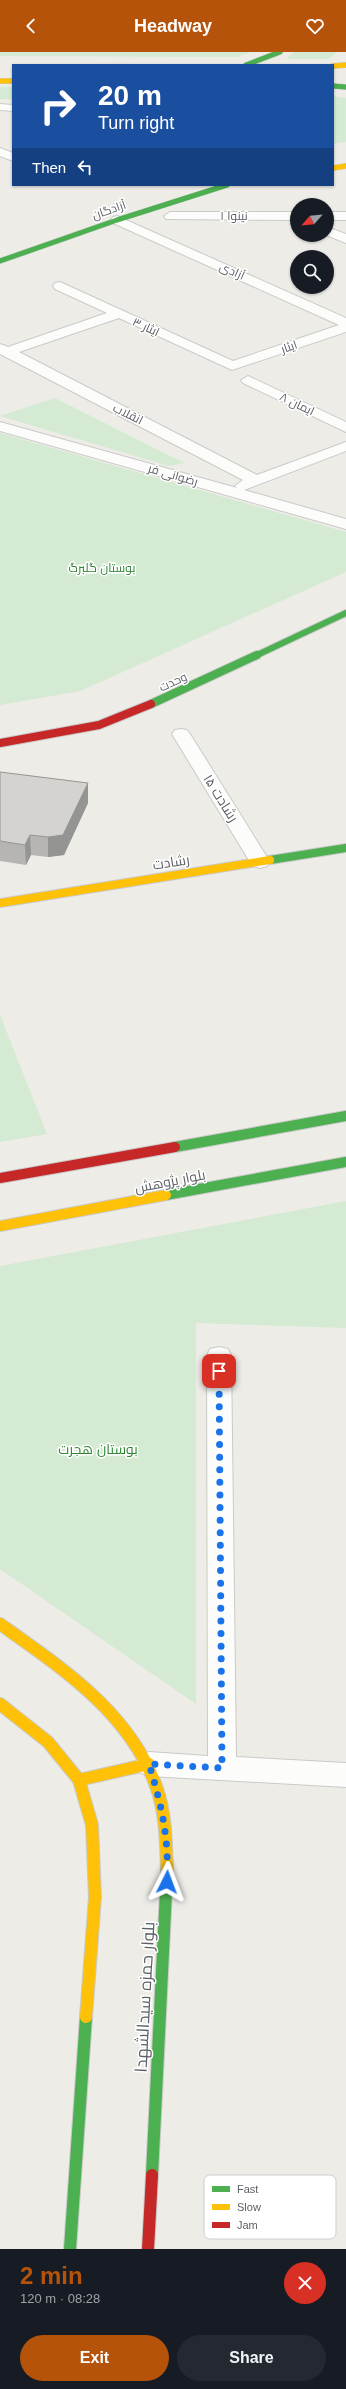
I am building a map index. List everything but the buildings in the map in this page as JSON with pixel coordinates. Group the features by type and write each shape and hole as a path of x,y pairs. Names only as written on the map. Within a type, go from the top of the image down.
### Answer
{"street":[{"path":"249,64 280,52"},
{"path":"334,66 346,65"},
{"path":"0,80 12,80"},
{"path":"334,86 346,87"},
{"path":"0,108 12,108"},
{"path":"334,168 346,166"},
{"name":"آزادگان","path":"0,251 119,214 223,186"},
{"name":"آزادگان","path":"0,262 119,214"},
{"name":"آزادی","path":"119,214 346,323"},
{"name":"نینوا ۱","path":"170,216 290,217"},
{"path":"334,216 346,216"},
{"path":"334,234 346,239"},
{"name":"ایثار ۳","path":"60,286 232,366"},
{"path":"4,350 118,314"},
{"name":"ایثار","path":"232,366 346,327"},
{"name":"انقلاب","path":"4,350 256,480"},
{"name":"ایمان ۸","path":"248,380 346,428"},
{"name":"رضوانی فر","path":"0,426 346,524"},
{"path":"229,491 346,446"},
{"name":"وحدت","path":"0,743 99,725 165,699 346,613"},
{"name":"رشادت ۱۵","path":"181,734 260,862"},
{"name":"رشادت","path":"0,903 346,848"},
{"path":"0,1178 346,1116"},
{"name":"بلوار پژوهش","path":"0,1226 346,1162"},
{"path":"219,1355 222,1768"},
{"name":"بلوار حمزه سیدالشهدا","path":"0,1624 65,1671 118,1718 149,1764 161,1804 168,1850 148,2249"},
{"path":"0,1704 48,1742 79,1780 92,1825 95,1897 70,2249"},
{"path":"79,1780 149,1764 346,1775"}],"green space":[{"path":"0,52 251,52 237,57 0,56"},
{"path":"294,52 337,52 328,59 286,59"},
{"path":"0,87 12,87 12,99 0,99"},
{"path":"334,96 346,98 346,142 334,144"},
{"path":"55,398 184,463 169,466 0,416"},
{"name":"بوستان گلبرگ","path":"0,433 346,532 346,572 80,691 0,705"},
{"path":"0,1015 41,1119 47,1134 0,1142"},
{"name":"بوستان هجرت","path":"346,1201 346,1328 196,1323 196,1704 0,1569 0,1266"}],"traffic: fast":[{"path":"249,64 280,52"},
{"path":"334,86 346,87"},
{"path":"0,261 117,220 224,186"},
{"path":"151,704 346,613"},
{"path":"270,860 346,848"},
{"path":"175,1147 346,1116"},
{"path":"166,1195 346,1162"},
{"path":"152,2175 167,1871"},
{"path":"70,2249 86,2017"}],"traffic: slow":[{"path":"334,66 346,65"},
{"path":"0,81 12,81"},
{"path":"334,168 346,166"},
{"path":"0,903 270,860"},
{"path":"0,1226 166,1195"},
{"path":"0,1624 67,1673 96,1698 121,1724 142,1754 157,1787 165,1826 167,1871"},
{"path":"0,1704 48,1742 79,1780 92,1825 95,1897 86,2017"},
{"path":"79,1780 149,1764"}],"traffic: jam":[{"path":"0,743 99,725 151,704"},
{"path":"0,1178 175,1147"},
{"path":"148,2249 152,2175"}],"route":[{"path":"167,1882 168,1850 161,1804 149,1764 222,1768 219,1371"}]}
